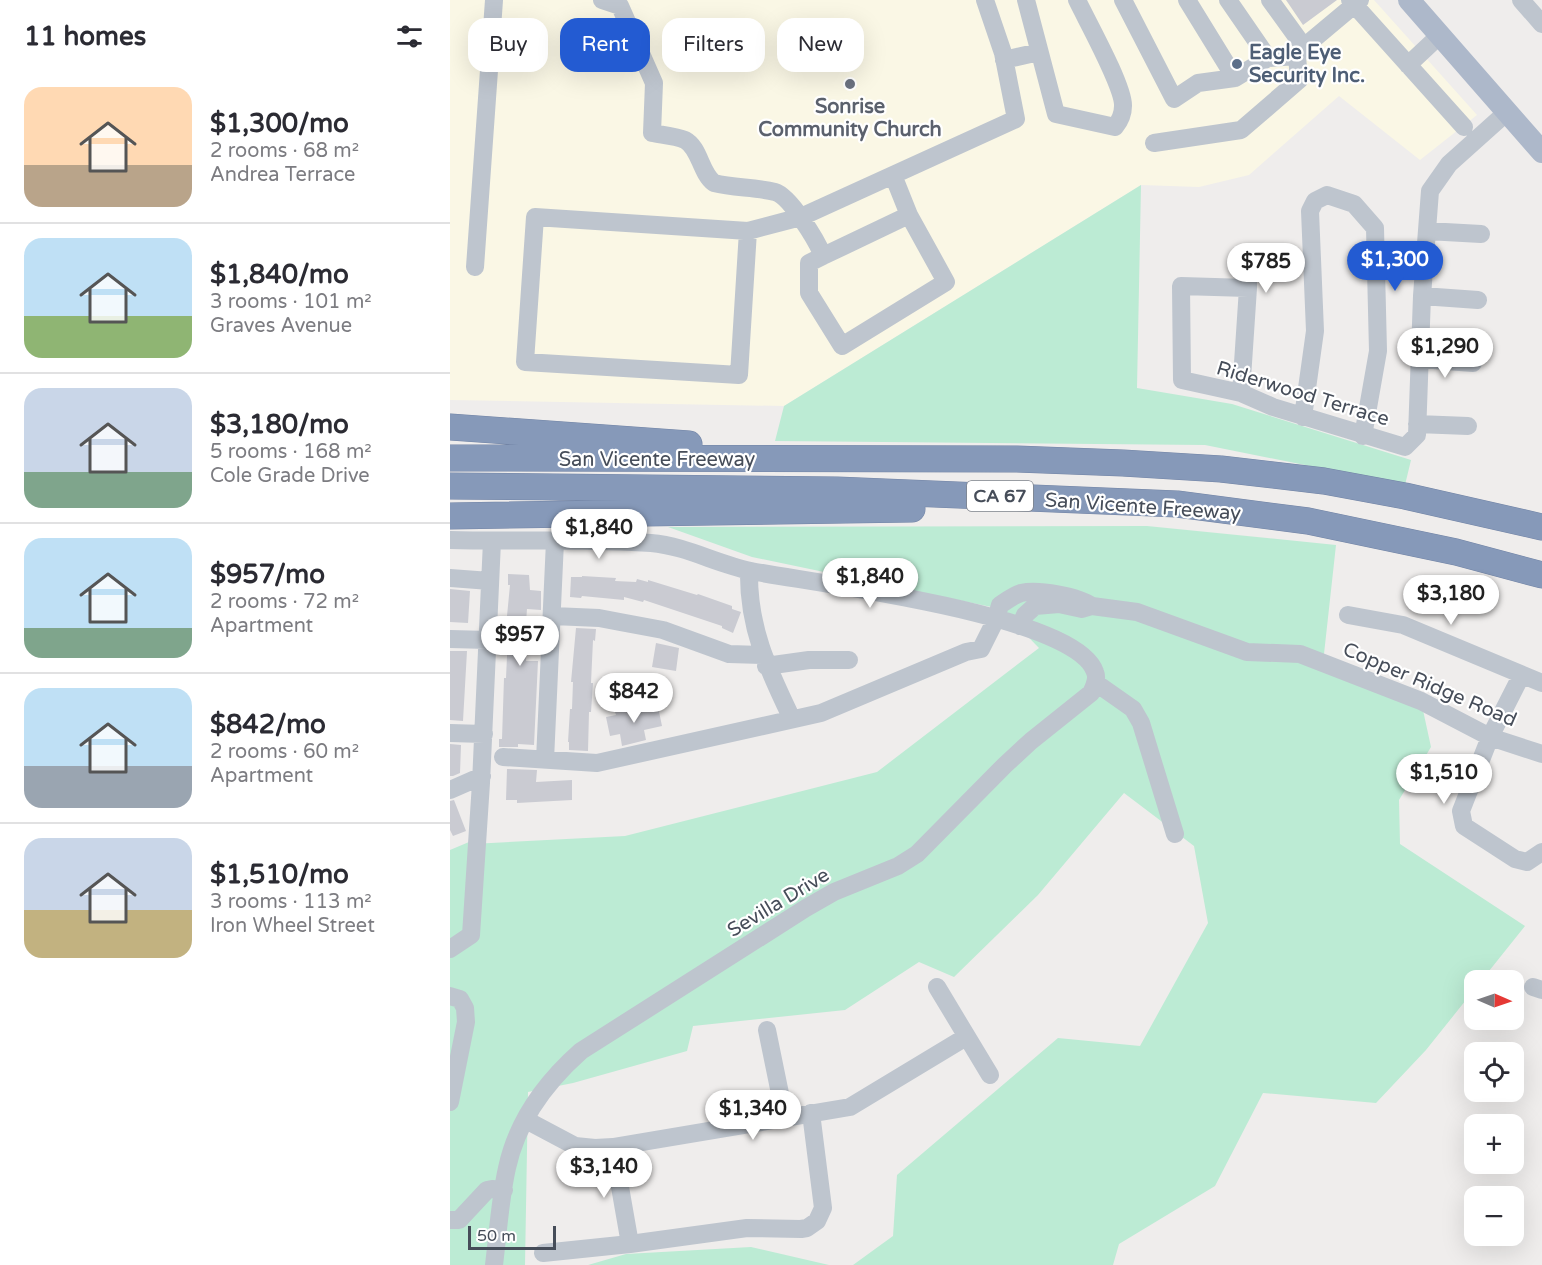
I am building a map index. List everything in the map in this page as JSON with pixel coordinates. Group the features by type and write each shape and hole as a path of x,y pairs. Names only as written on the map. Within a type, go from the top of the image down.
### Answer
{"highway":[{"path":"450,427 739,448 787,460"},
{"name":"San Vicente Freeway","path":"450,458 1017,459 1221,469 1324,481 1405,496 1542,528"},
{"name":"San Vicente Freeway","path":"450,486 837,490 1177,504 1308,521 1456,552 1542,575"},
{"path":"450,516 508,517 1177,504"}],"main road":[{"path":"1409,0 1542,152"}],"street":[{"path":"475,267 494,0"},
{"path":"602,0 620,6 654,83 652,134 684,140 692,146 708,178 714,183 778,193 801,217 823,256"},
{"path":"748,231 739,375 525,362 535,217 748,231 801,217 1016,119 1004,60 985,0"},
{"path":"1026,0 1056,114 1115,127 1124,106 1120,89 1077,0"},
{"path":"1123,0 1174,99 1198,84 1235,78 1269,58 1301,52 1355,2 1464,127"},
{"path":"1187,0 1235,78"},
{"path":"1154,143 1241,130 1299,80 1301,52 1270,0"},
{"path":"1521,0 1542,24"},
{"path":"1232,2 1269,58"},
{"path":"1408,65 1440,35"},
{"path":"1004,60 1039,52"},
{"name":"Riderwood Terrace","path":"1248,288 1181,286 1182,380 1241,393 1303,417 1405,447 1417,435 1422,296 1430,191 1449,164 1507,112"},
{"path":"893,175 909,215 946,282 842,346 809,293 809,263 909,215"},
{"path":"1303,417 1315,331 1310,211 1315,201 1327,195 1354,204 1375,228 1378,351 1364,436"},
{"path":"1427,231 1481,234"},
{"path":"1241,393 1248,266"},
{"path":"1422,296 1478,300"},
{"path":"1420,359 1473,363"},
{"name":"Riderwood Terrace","path":"1417,424 1468,426"},
{"path":"450,540 652,543 699,554 749,571 924,601 996,619 1050,636 1089,661 1096,672 1096,683 1133,709 1141,723 1175,834"},
{"path":"450,950 471,935 482,776 492,541"},
{"path":"545,760 555,541"},
{"path":"749,571 749,596 764,660 792,719"},
{"path":"450,578 490,581"},
{"name":"Copper Ridge Road","path":"503,757 597,763 821,713 966,652 981,649 996,619 1000,604 1020,593 1050,594 1082,599 1092,606"},
{"name":"Copper Ridge Road","path":"1020,626 1025,615 1035,606 1059,604 1082,609 1092,606 1137,612 1247,652 1300,654 1421,701 1490,737 1542,754"},
{"path":"1348,615 1403,625 1542,683"},
{"path":"553,616 599,618 663,630 729,654 764,660 849,660"},
{"path":"450,639 488,640"},
{"path":"1521,676 1490,737 1461,811 1464,826 1515,860 1527,862 1542,852"},
{"name":"Sevilla Drive","path":"494,1265 507,1167 516,1140 536,1101 550,1081 581,1051 806,908 834,892 898,866 917,854 1005,765 1091,693 1096,683"},
{"path":"450,733 483,734"},
{"path":"450,790 482,776"},
{"path":"937,987 990,1075"},
{"path":"450,996 460,999 465,1008 466,1022 450,1102"},
{"path":"767,1030 785,1118"},
{"path":"526,1120 575,1146 595,1148 613,1147 850,1107 966,1037"},
{"path":"543,1253 747,1228 801,1230 812,1226 820,1217 823,1208 811,1113"},
{"path":"613,1147 630,1244"},
{"path":"450,1220 459,1220 487,1190 504,1190"}],"shaded area":[{"path":"450,0 1374,0 1477,115 1420,160 1339,96 1249,175 1199,187 1141,185 784,406 450,400"}],"green space":[{"path":"1141,185 1137,388 1232,404 1411,460 1405,485 1205,445 775,441 784,406"},
{"path":"1147,526 1336,545 1323,663 1421,701 1431,747 1399,800 1400,844 1525,926 1490,970 1464,970 1464,1002 1426,1050 1376,1103 1263,1093 1215,1186 1119,1244 1113,1265 853,1265 893,1236 897,1175 1058,1038 1140,1046 1208,923 1194,846 1124,793 1038,895 954,977 919,962 845,1010 693,1026 687,1051 573,1083 528,1092 525,1265 450,1265 450,850 469,842 472,844 625,836 877,772 1039,648 1001,609 752,557 668,527"},
{"path":"751,1247 829,1265 588,1265 626,1254"}],"building":[{"path":"1286,0 1337,0 1303,25"},
{"path":"508,574 529,575 530,590 541,591 541,610 527,609 525,635 527,636 526,661 538,661 534,745 518,744 518,747 499,747 499,739 502,739 504,678 506,678 508,634 506,634 510,585 508,585"},
{"path":"571,577 616,578 615,581 636,582 637,579 648,582 648,580 698,594 732,606 732,609 741,612 733,633 722,626 644,600 643,602 624,597 624,600 570,597"},
{"path":"450,589 470,591 468,623 450,622"},
{"path":"576,628 596,629 595,641 593,640 591,683 593,683 591,712 589,712 588,751 569,750 568,742"},
{"path":"656,643 679,648 676,671 652,667"},
{"path":"450,651 467,651 463,721 450,720"},
{"path":"649,705 649,709 658,707 662,726 644,730 646,740 622,746 620,734 610,736 606,717 616,715 615,712"},
{"path":"450,744 461,745 460,773 453,776 450,776"},
{"path":"507,769 537,770 536,782 572,780 572,800 517,803 517,800 506,800"},
{"path":"454,800 466,831 453,836 450,830 450,801"}],"place":[{"name":"Eagle Eye Security Inc.","path":"1237,64"},
{"name":"Sonrise Community Church","path":"850,84"}]}
